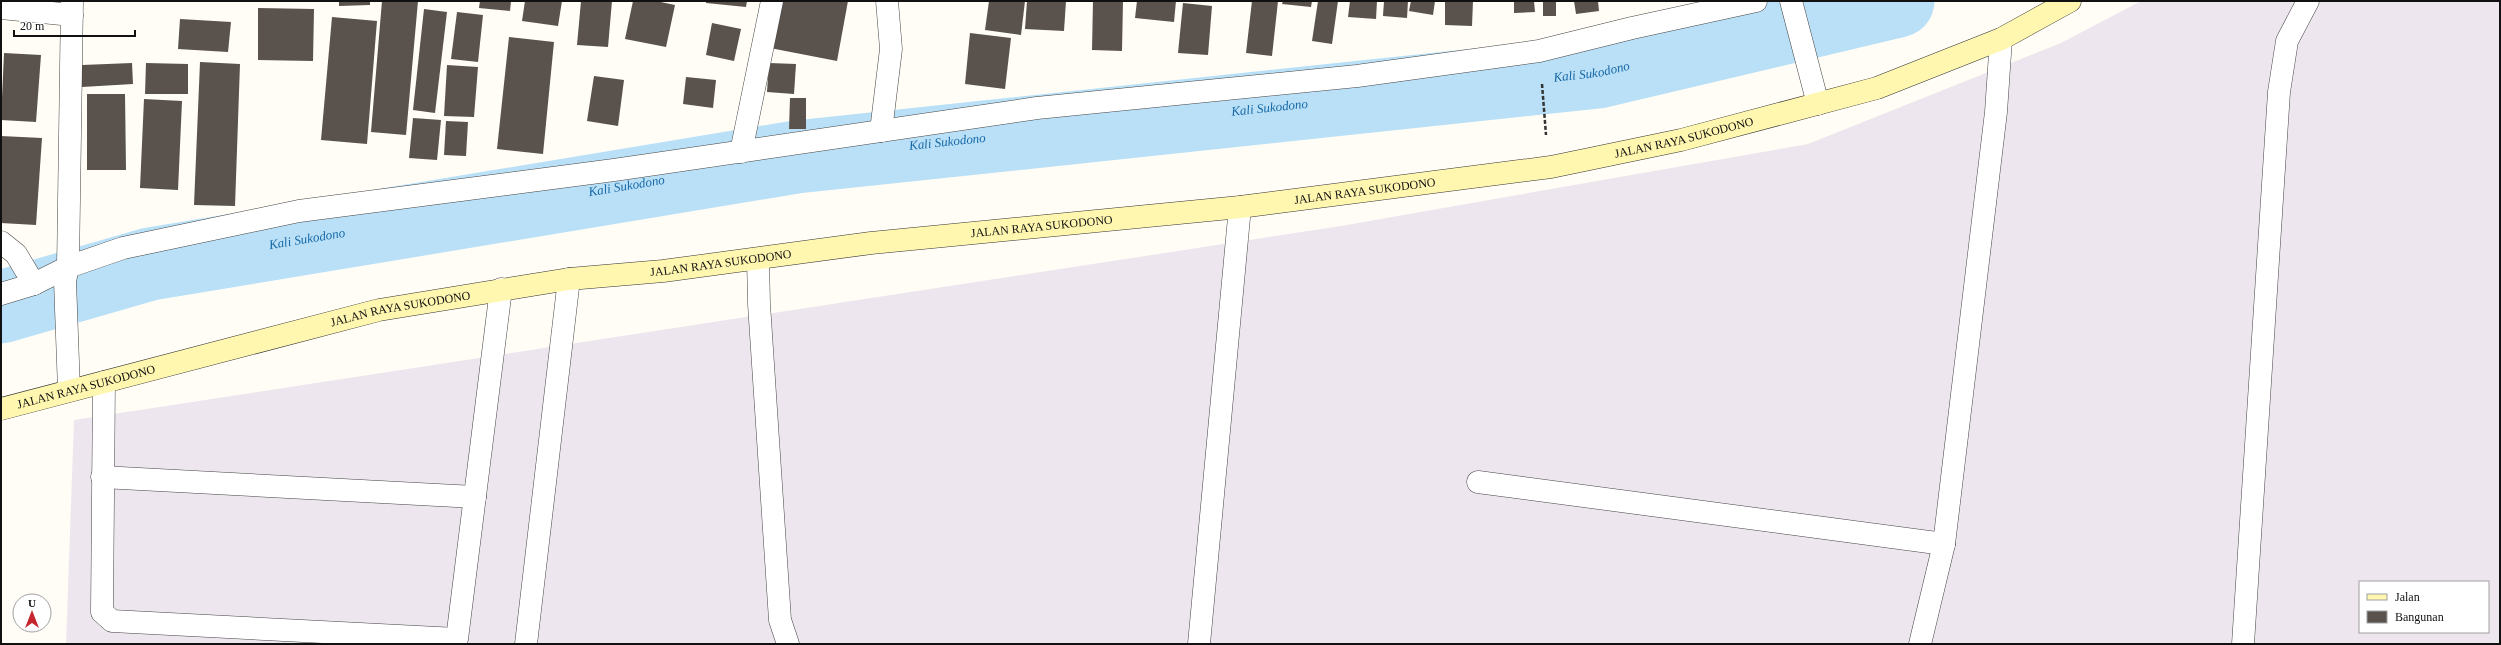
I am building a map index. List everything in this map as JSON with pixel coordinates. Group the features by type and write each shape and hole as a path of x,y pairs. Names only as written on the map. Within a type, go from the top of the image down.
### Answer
{"main road":[{"name":"JALAN RAYA SUKODONO","path":"1,409 379,310 569,279 663,271 871,243 1240,207 1551,167 1681,140 1877,88 2001,39 2070,1"}],"street":[{"path":"741,152 772,1"},
{"path":"881,131 891,49 887,1"},
{"path":"1,294 66,274 123,248 298,211 741,152 1037,108 1357,76 1539,51 1632,28 1756,1"},
{"path":"2243,644 2279,92 2287,41 2308,1"},
{"path":"1792,4 1818,104"},
{"path":"1,8 72,8 66,274 69,390"},
{"path":"1920,644 1944,544 1996,112 2001,39"},
{"path":"1199,644 1240,207"},
{"path":"1,242 16,254 34,284"},
{"path":"758,259 759,304 780,620 788,644"},
{"path":"526,644 569,279"},
{"path":"104,382 102,612 112,621 457,642 502,290"},
{"path":"102,477 475,497"},
{"path":"1478,482 1944,544"}],"path":[{"path":"1541,78 1545,134"}],"shaded area":[{"path":"2141,1 2500,1 2500,644 66,644 74,420 1341,226 1808,144 2061,43"}],"building":[{"path":"339,1 370,1 370,5 339,6"},
{"path":"382,1 418,1 406,135 371,132"},
{"path":"480,1 511,1 510,11 479,8"},
{"path":"525,1 562,1 558,26 522,21"},
{"path":"581,1 612,1 608,47 577,45"},
{"path":"633,1 656,1 675,5 666,47 625,39"},
{"path":"706,1 747,1 746,7 706,3"},
{"path":"780,1 848,1 837,61 770,48"},
{"path":"989,1 1025,1 1021,35 985,30"},
{"path":"1027,1 1066,1 1064,31 1025,29"},
{"path":"1093,1 1123,1 1122,51 1092,50"},
{"path":"1137,1 1176,1 1174,22 1135,18"},
{"path":"1252,1 1278,1 1272,56 1246,53"},
{"path":"1283,1 1312,1 1311,7 1282,4"},
{"path":"1318,1 1338,1 1332,44 1312,41"},
{"path":"1350,1 1377,1 1376,19 1348,17"},
{"path":"1384,1 1408,1 1407,18 1383,16"},
{"path":"1411,1 1435,1 1433,15 1409,11"},
{"path":"1445,1 1473,1 1472,26 1445,25"},
{"path":"1514,1 1534,1 1535,12 1514,13"},
{"path":"1543,1 1556,1 1556,16 1543,16"},
{"path":"1574,1 1598,1 1599,11 1576,14"},
{"path":"1183,3 1212,6 1208,55 1178,53"},
{"path":"258,8 314,9 313,61 258,60"},
{"path":"424,9 447,12 435,113 413,110"},
{"path":"457,12 483,15 478,62 451,59"},
{"path":"332,17 377,21 367,144 321,140"},
{"path":"180,19 231,22 228,52 178,49"},
{"path":"712,23 741,29 734,61 706,55"},
{"path":"970,33 1011,38 1005,89 965,84"},
{"path":"509,37 554,42 543,154 497,149"},
{"path":"4,53 41,55 36,122 1,120"},
{"path":"200,62 240,64 235,206 194,205"},
{"path":"132,63 133,84 82,87 82,65"},
{"path":"146,63 188,64 188,94 145,94"},
{"path":"769,63 796,64 794,94 767,92"},
{"path":"447,65 478,67 474,117 444,116"},
{"path":"594,76 624,80 618,126 587,121"},
{"path":"686,77 716,80 713,108 683,104"},
{"path":"87,94 125,94 126,170 87,170"},
{"path":"790,98 806,98 806,129 789,129"},
{"path":"144,99 182,101 178,190 140,188"},
{"path":"413,118 441,120 437,160 409,158"},
{"path":"446,121 468,122 466,156 444,155"},
{"path":"1,136 42,138 36,225 1,223"}],"waterway":[{"name":"Kali Sukodono","path":"1,307 150,264 796,157 1598,72 1898,1"}]}
